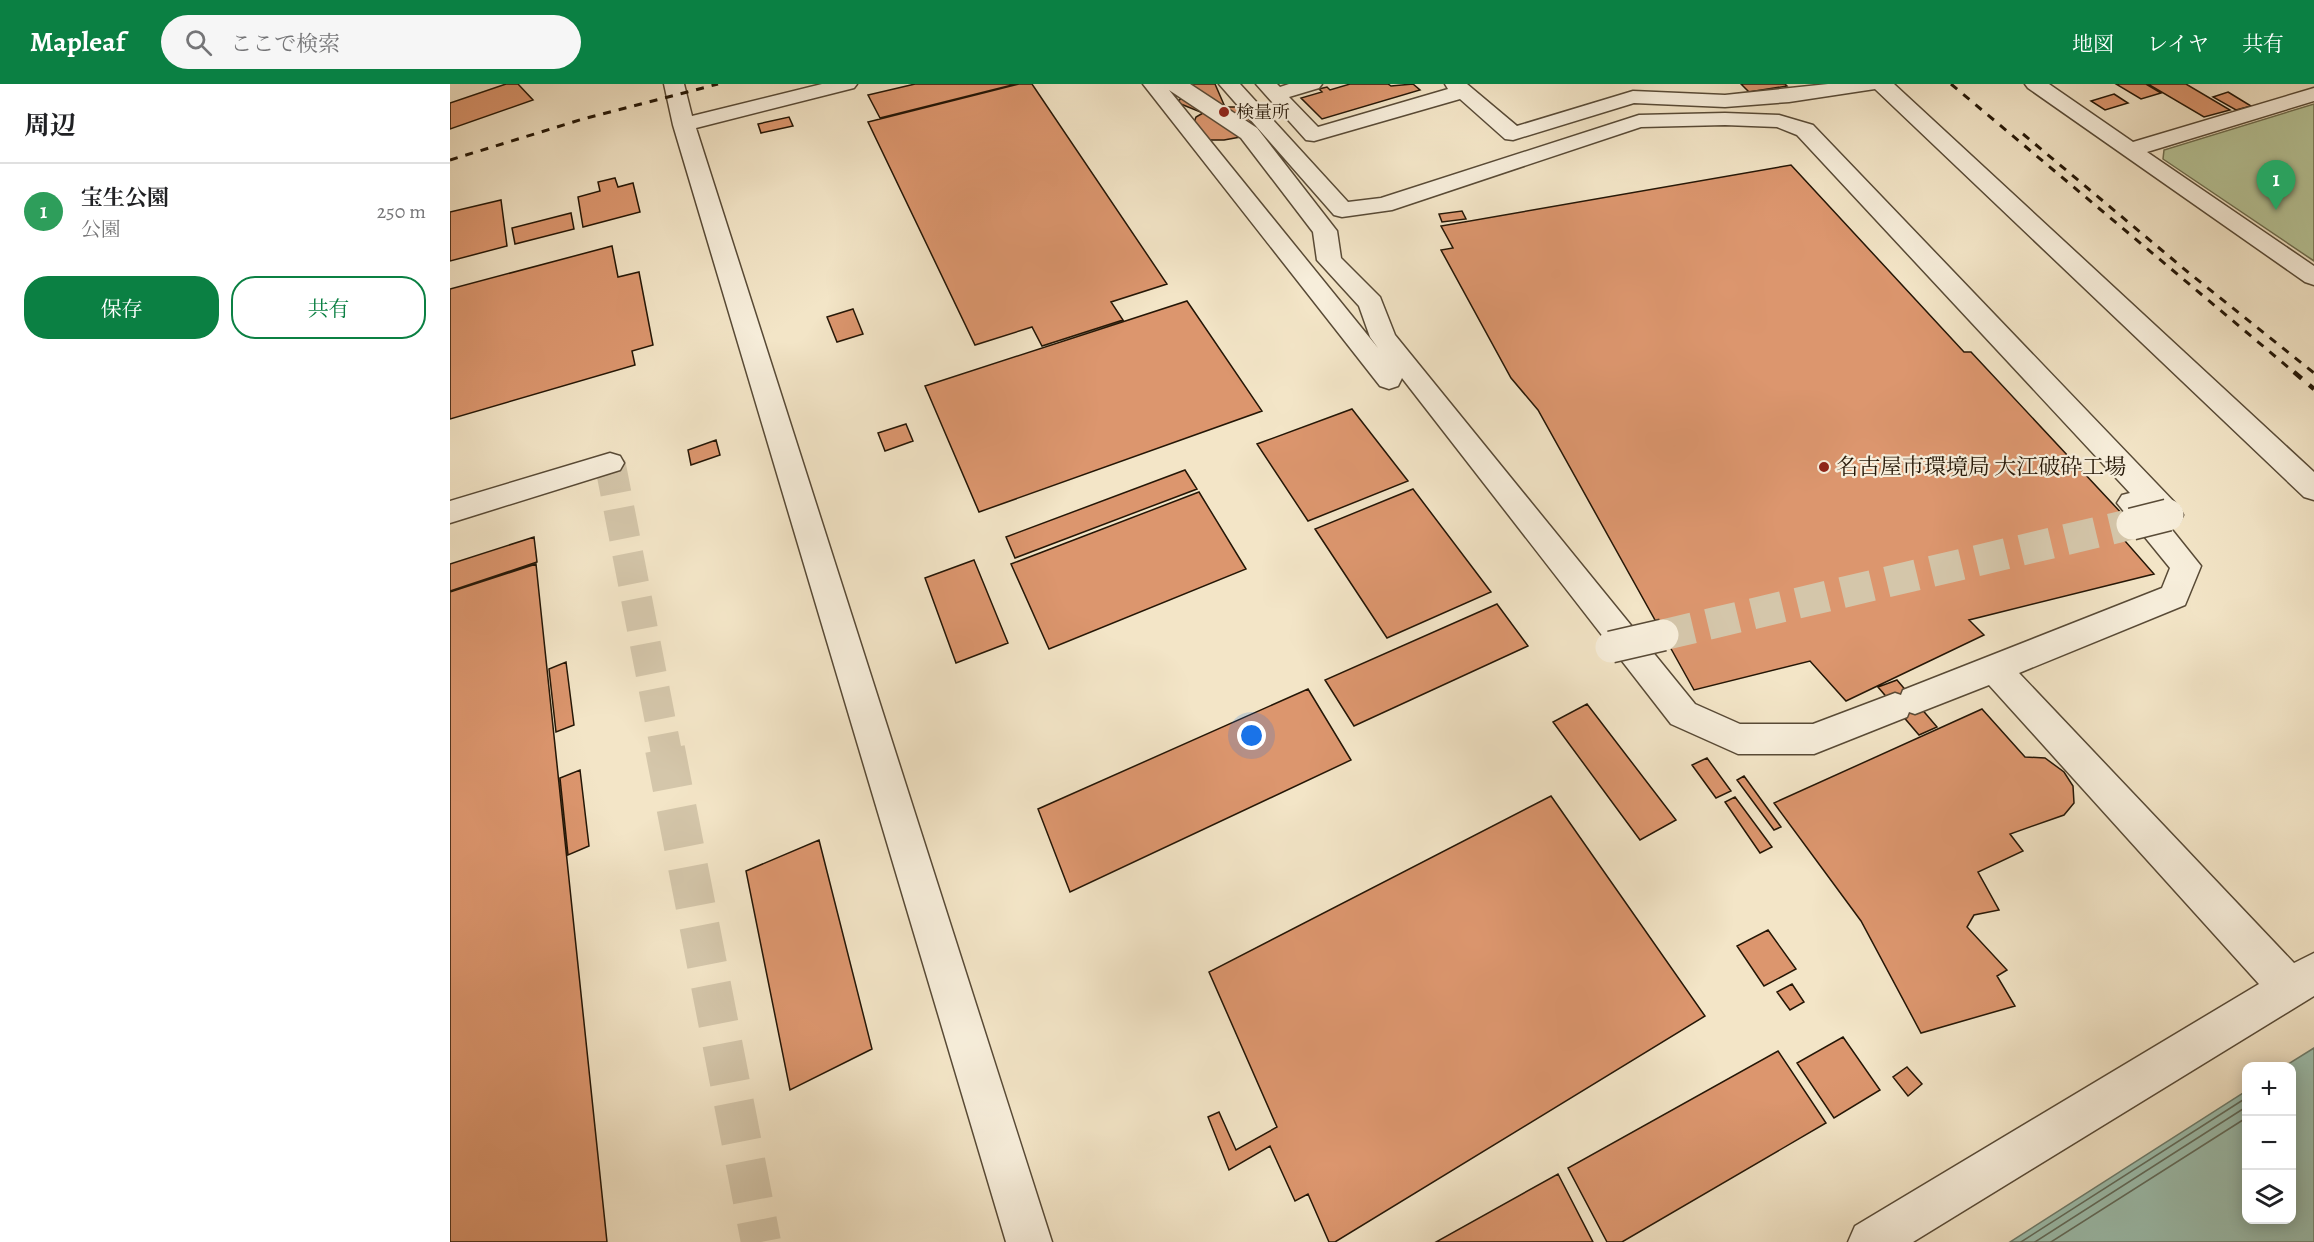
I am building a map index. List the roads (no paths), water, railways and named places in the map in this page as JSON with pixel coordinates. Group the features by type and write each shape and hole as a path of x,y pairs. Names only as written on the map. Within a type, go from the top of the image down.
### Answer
{"street":[{"path":"674,84 684,125 1029,1242"},
{"path":"684,125 847,84"},
{"path":"1153,84 1338,316 1611,647 1663,635"},
{"path":"1170,84 1181,87 1249,134 1325,231 1329,260 1327,277 1337,290 1338,316"},
{"path":"1229,84 1342,210 1384,205 1639,121 1725,119 1779,121 1805,130 2168,515 2132,524"},
{"path":"1271,89 1312,84"},
{"path":"1689,84 1741,100"},
{"path":"1271,89 1314,135 1459,87 1512,134 1633,97 1725,101 1789,96 1869,84"},
{"path":"1882,84 2314,489"},
{"path":"2035,84 2314,277"},
{"path":"2130,150 2314,94"},
{"path":"1329,260 1371,303 1383,337 1683,714 1738,739 1814,739 2174,596 2186,566 2149,521 1869,223 1824,150"},
{"path":"450,512 610,463"},
{"path":"1871,1242 2302,980 1994,668"}],"water":[{"path":"2314,1048 2314,1242 2010,1242 2242,1094 2242,1224 2296,1224 2296,1062 2291,1062"}],"tunnel":[{"path":"610,463 666,750"},
{"path":"1663,635 2132,524"},
{"path":"665,749 761,1242"}],"railway":[{"path":"450,160 583,119 718,84"},
{"path":"1951,84 2295,373"},
{"path":"2023,134 2189,273 2314,373"},
{"path":"2294,372 2314,389"}],"place":[{"name":"検量所","path":"1224,112"},
{"name":"宝生公園","path":"2276,210"},
{"name":"名古屋市環境局 大江破砕工場","path":"1824,467"}]}
